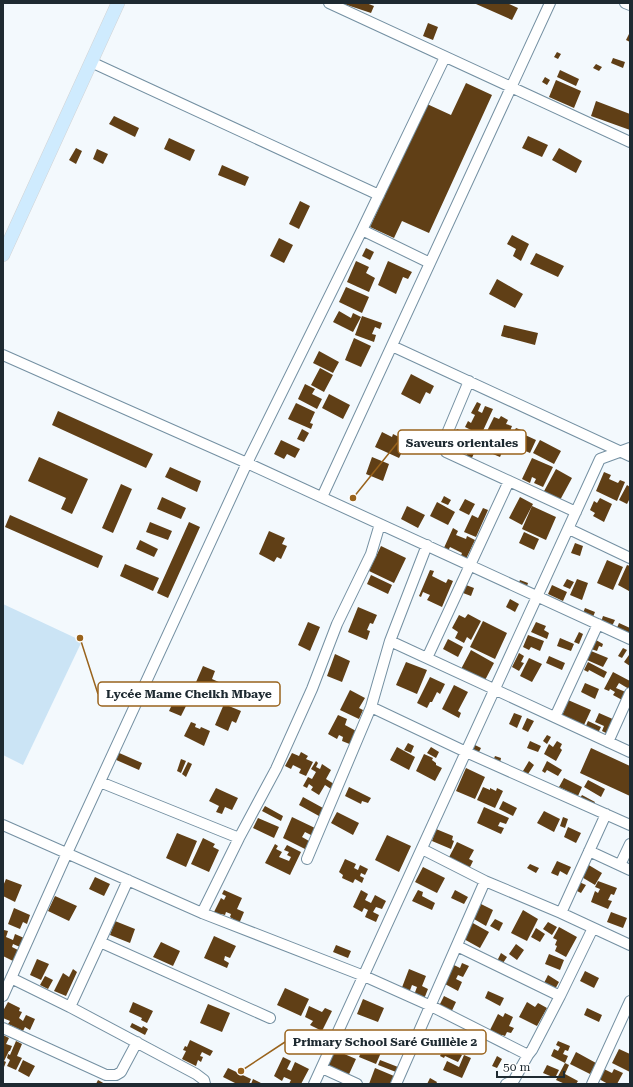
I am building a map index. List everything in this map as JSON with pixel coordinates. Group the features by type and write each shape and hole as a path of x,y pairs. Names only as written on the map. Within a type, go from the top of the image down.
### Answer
{"main road":[{"path":"3,256 118,3"}],"street":[{"path":"329,3 630,142"},
{"path":"322,497 550,3"},
{"path":"625,3 630,5"},
{"path":"3,996 67,853 247,463 362,230 445,57"},
{"path":"91,62 379,195"},
{"path":"362,230 430,263"},
{"path":"392,346 627,452"},
{"path":"3,355 247,463 630,639"},
{"path":"469,381 443,443 446,452 576,512"},
{"path":"314,1084 600,460 627,452"},
{"path":"428,658 509,481"},
{"path":"202,913 239,838 276,769 306,702 337,624 371,554 380,524"},
{"path":"569,529 630,558"},
{"path":"307,860 371,707 390,641 427,545"},
{"path":"555,717 598,624"},
{"path":"390,641 630,752"},
{"path":"608,742 630,693"},
{"path":"371,707 466,752 630,825"},
{"path":"100,782 239,838"},
{"path":"560,913 606,814"},
{"path":"3,825 202,913 364,976 430,1006 528,1055"},
{"path":"620,865 630,844"},
{"path":"422,849 485,881 630,945"},
{"path":"589,851 630,870"},
{"path":"70,1006 128,880"},
{"path":"396,1084 485,881"},
{"path":"506,1084 514,1080 532,1050 593,928"},
{"path":"100,942 270,1018"},
{"path":"457,946 560,996"},
{"path":"11,978 70,1006 196,1074 204,1080 205,1084"},
{"path":"595,1083 629,1007"},
{"path":"3,1028 106,1075 116,1075 121,1072 137,1042"},
{"path":"322,1068 357,1084"}],"shaded area":[{"path":"3,604 82,641 23,765 3,755"}],"building":[{"path":"341,3 366,3 374,6 371,13"},
{"path":"476,3 507,3 518,8 512,20"},
{"path":"428,23 438,27 433,40 423,36"},
{"path":"630,32 630,42 626,40"},
{"path":"557,52 561,54 558,59 554,57"},
{"path":"613,58 625,62 623,68 611,63"},
{"path":"596,64 602,67 599,71 593,68"},
{"path":"560,70 579,79 576,86 557,77"},
{"path":"545,77 550,80 547,85 542,82"},
{"path":"556,80 581,91 574,108 549,97"},
{"path":"466,83 492,95 429,233 402,221 394,238 370,227 427,104 451,115"},
{"path":"596,101 630,114 630,130 591,116"},
{"path":"114,116 139,128 135,137 109,124"},
{"path":"528,136 548,145 542,157 522,148"},
{"path":"169,138 195,150 190,161 164,149"},
{"path":"76,148 82,151 76,164 69,160"},
{"path":"559,148 582,161 576,173 552,160"},
{"path":"97,149 108,154 103,164 93,159"},
{"path":"222,165 249,177 245,186 218,175"},
{"path":"300,201 310,206 299,229 289,224"},
{"path":"512,235 529,244 521,261 513,256 516,249 507,244"},
{"path":"279,238 293,245 284,263 270,256"},
{"path":"366,248 374,252 370,260 362,256"},
{"path":"536,253 564,266 558,277 530,264"},
{"path":"356,261 369,267 366,273 375,278 369,292 347,282"},
{"path":"388,261 412,272 408,279 403,277 396,294 378,285"},
{"path":"497,279 523,294 515,308 489,294"},
{"path":"346,287 369,297 362,313 339,302"},
{"path":"339,311 351,318 353,313 361,317 353,332 333,322"},
{"path":"362,316 382,323 380,329 375,327 372,334 376,335 374,342 355,335"},
{"path":"504,325 538,333 535,345 501,336"},
{"path":"354,338 371,346 361,367 345,360"},
{"path":"319,351 339,362 333,373 313,363"},
{"path":"320,368 333,375 324,392 311,385"},
{"path":"411,374 434,386 430,394 426,392 420,404 401,394"},
{"path":"305,384 315,389 312,394 322,399 317,409 298,399"},
{"path":"329,394 350,405 343,419 322,408"},
{"path":"477,402 481,404 478,411 482,413 485,406 493,409 481,435 465,427 468,421 471,423 475,415 471,413"},
{"path":"296,403 315,412 310,423 313,424 311,429 288,419"},
{"path":"58,411 153,454 146,468 52,425"},
{"path":"501,416 508,420 506,424 512,426 505,444 485,435 494,417 499,419"},
{"path":"516,428 524,431 523,434 536,440 530,453 508,443 511,438 515,440 517,435 513,433"},
{"path":"302,429 309,433 304,442 297,439"},
{"path":"457,429 480,440 471,460 466,458 467,454 457,449 455,454 447,451"},
{"path":"382,432 392,437 393,434 401,438 398,443 405,446 399,458 375,447"},
{"path":"281,440 300,449 295,458 287,454 284,459 274,454"},
{"path":"485,440 504,448 500,457 481,449"},
{"path":"540,440 561,451 554,464 533,453"},
{"path":"39,457 88,479 72,514 61,509 66,498 28,481"},
{"path":"372,457 389,464 383,481 366,474"},
{"path":"532,458 553,467 543,487 534,483 536,479 532,477 530,483 522,479"},
{"path":"170,467 201,481 197,492 165,477"},
{"path":"556,469 572,478 559,502 543,493"},
{"path":"604,472 611,475 609,479 618,483 620,480 625,482 617,501 596,491"},
{"path":"121,484 132,489 113,533 102,528"},
{"path":"627,485 630,487 630,498 627,504 619,500"},
{"path":"444,496 451,500 448,505 441,502"},
{"path":"162,497 186,508 181,519 157,509"},
{"path":"520,497 533,504 522,525 509,518"},
{"path":"600,498 612,504 604,522 593,516 595,513 590,510 594,501 597,503"},
{"path":"465,499 475,504 469,515 459,510"},
{"path":"437,502 455,512 448,525 430,516"},
{"path":"407,506 425,515 418,528 401,519"},
{"path":"532,506 556,517 546,540 522,529"},
{"path":"483,508 488,510 476,537 464,532 472,515 478,518"},
{"path":"10,515 103,556 98,568 5,527"},
{"path":"150,522 172,531 168,540 146,532"},
{"path":"189,522 200,527 168,598 157,593"},
{"path":"453,528 458,531 456,535 466,539 467,536 475,540 465,561 460,558 462,553 450,547 447,553 443,550"},
{"path":"269,531 285,538 282,544 287,546 281,559 277,557 274,562 259,554"},
{"path":"524,532 539,539 534,550 519,543"},
{"path":"140,540 158,549 154,557 136,549"},
{"path":"575,543 583,546 580,556 571,553"},
{"path":"381,546 406,558 394,583 369,571"},
{"path":"607,560 623,567 613,590 597,583"},
{"path":"125,564 159,578 153,591 120,576"},
{"path":"627,565 630,566 629,591 618,585"},
{"path":"430,570 434,571 432,576 446,583 448,579 453,581 442,607 427,600 430,595 423,592 421,597 419,596"},
{"path":"371,575 392,585 388,594 367,584"},
{"path":"567,579 574,582 570,589 563,586"},
{"path":"577,579 588,583 582,600 570,595"},
{"path":"520,580 528,583 526,589 518,585"},
{"path":"466,585 474,588 471,596 463,593"},
{"path":"552,585 567,592 563,601 548,594"},
{"path":"510,599 519,604 515,612 506,607"},
{"path":"358,607 377,615 373,624 370,623 367,630 370,631 367,640 348,632"},
{"path":"585,608 595,612 593,617 583,613"},
{"path":"468,614 481,621 471,640 467,637 464,643 455,638 458,632 452,628 459,615 465,618"},
{"path":"603,616 615,620 612,626 601,622"},
{"path":"483,621 507,633 495,659 470,647"},
{"path":"308,622 320,627 310,651 298,645"},
{"path":"536,622 546,626 544,630 549,633 547,639 531,632"},
{"path":"619,623 630,628 630,636 616,630"},
{"path":"579,632 583,634 579,644 574,642"},
{"path":"528,635 544,641 540,651 531,647 529,650 523,647"},
{"path":"560,638 574,644 571,651 557,646"},
{"path":"448,639 463,647 458,657 443,649"},
{"path":"596,640 603,644 602,647 599,646 597,651 591,649"},
{"path":"623,648 627,650 622,658 618,656"},
{"path":"471,650 494,663 483,684 460,671"},
{"path":"591,651 608,658 603,667 587,660"},
{"path":"519,653 524,656 521,662 524,663 519,671 512,667"},
{"path":"335,654 350,661 342,682 327,676"},
{"path":"630,655 630,666 624,662"},
{"path":"549,656 565,663 562,670 546,663"},
{"path":"529,658 542,664 532,682 520,676"},
{"path":"406,662 427,670 417,694 396,685"},
{"path":"588,662 607,672 604,678 589,670 588,672 584,670"},
{"path":"203,666 215,671 212,679 221,683 214,698 193,689"},
{"path":"613,672 630,681 629,689 619,683 616,688 628,693 624,701 613,695 615,692 610,689 609,691 604,689"},
{"path":"430,677 445,684 440,694 437,692 427,708 417,703"},
{"path":"585,683 599,689 595,699 581,692"},
{"path":"454,685 468,692 458,711 461,713 459,718 442,709"},
{"path":"179,690 191,696 181,716 169,711"},
{"path":"350,690 365,698 359,708 363,710 359,719 340,710"},
{"path":"568,700 591,710 584,725 562,716"},
{"path":"224,704 241,711 236,723 232,721 228,731 215,725"},
{"path":"514,713 522,716 517,728 509,724"},
{"path":"599,713 615,720 608,734 602,731 604,726 595,722"},
{"path":"338,715 347,719 345,725 358,732 352,745 342,741 343,737 339,735 337,739 328,734"},
{"path":"527,718 534,721 528,732 522,729"},
{"path":"588,721 601,727 597,735 584,730"},
{"path":"191,722 196,724 195,727 200,729 201,727 210,731 204,746 184,736"},
{"path":"547,735 551,737 547,744 543,741"},
{"path":"530,741 541,746 538,752 527,748"},
{"path":"557,741 562,744 560,748 562,750 556,761 544,754 549,744 553,747"},
{"path":"408,743 414,746 411,753 404,750"},
{"path":"475,745 481,748 477,756 471,753"},
{"path":"397,747 415,757 409,770 390,760"},
{"path":"431,747 439,752 436,758 427,753"},
{"path":"591,748 630,766 630,796 580,773"},
{"path":"117,752 142,763 139,770 114,759"},
{"path":"301,752 308,756 306,759 313,762 306,776 299,773 301,769 293,765 291,769 285,766 292,753 299,756"},
{"path":"424,754 433,758 432,760 436,763 436,765 442,768 435,781 416,771"},
{"path":"495,756 501,758 500,763 493,761"},
{"path":"181,759 186,761 181,773 177,771"},
{"path":"316,761 318,763 316,767 320,769 322,764 331,770 326,779 334,784 331,789 325,785 319,795 311,790 313,787 309,784 307,788 303,786 308,777 312,779 316,772 311,769"},
{"path":"529,761 534,765 528,774 523,771"},
{"path":"547,761 562,770 558,776 547,770 545,773 542,771"},
{"path":"188,762 192,764 186,777 182,774"},
{"path":"466,768 485,777 475,799 456,791"},
{"path":"564,778 582,787 578,796 559,787"},
{"path":"588,780 605,789 601,797 584,787"},
{"path":"349,787 371,798 368,803 362,801 361,804 345,796"},
{"path":"483,787 496,791 497,788 503,791 495,808 477,800"},
{"path":"216,788 238,798 232,810 225,807 222,814 216,812 219,806 209,801"},
{"path":"582,795 595,802 591,810 577,803"},
{"path":"303,797 323,808 319,816 299,805"},
{"path":"503,801 517,808 513,816 499,809"},
{"path":"265,806 283,816 281,821 262,811"},
{"path":"484,807 509,818 506,824 500,822 498,826 504,828 501,834 477,823"},
{"path":"544,811 560,819 554,832 537,823"},
{"path":"337,812 359,823 353,835 331,823"},
{"path":"292,817 315,828 311,835 305,832 302,837 309,841 305,849 283,838"},
{"path":"563,817 568,819 565,828 560,826"},
{"path":"258,818 279,827 274,838 253,828"},
{"path":"568,827 581,833 576,843 564,837"},
{"path":"436,829 453,836 452,840 454,841 451,849 432,841"},
{"path":"177,833 197,841 186,867 166,858"},
{"path":"387,835 411,846 399,872 375,860"},
{"path":"203,838 215,844 213,847 219,850 209,872 191,864"},
{"path":"457,842 474,850 469,859 473,861 468,871 447,861"},
{"path":"275,844 278,846 276,849 282,852 279,857 289,861 291,857 287,855 289,852 284,850 287,845 301,852 290,875 265,863"},
{"path":"345,859 356,864 354,868 358,870 360,865 368,869 365,875 361,873 360,876 364,878 362,883 355,879 353,883 342,878 343,875 339,872"},
{"path":"557,861 571,867 567,875 560,871 558,876 551,873"},
{"path":"530,864 539,868 536,873 527,868"},
{"path":"587,864 602,873 595,885 580,876"},
{"path":"423,867 445,878 437,893 415,882"},
{"path":"95,877 110,884 104,896 89,889"},
{"path":"6,879 22,885 15,902 3,896 3,886"},
{"path":"598,881 617,888 614,895 611,894 608,900 612,901 608,909 591,902 595,891 598,893 600,889 595,887"},
{"path":"579,882 586,885 581,893 575,890"},
{"path":"224,890 242,898 237,909 244,912 238,926 231,923 233,919 230,917 231,914 226,912 225,915 221,914 220,918 213,914 221,898 224,900 226,896 222,894"},
{"path":"361,890 368,894 365,900 371,903 375,895 386,901 382,909 376,907 373,912 379,915 376,922 365,917 368,910 364,908 362,912 353,907"},
{"path":"418,890 423,892 422,896 435,903 432,910 412,901"},
{"path":"455,890 468,897 464,904 451,898"},
{"path":"55,896 77,906 69,921 48,911"},
{"path":"481,904 493,910 486,926 474,919"},
{"path":"14,908 30,915 27,924 23,922 20,929 8,924"},
{"path":"523,910 538,919 527,941 511,933"},
{"path":"611,912 627,918 623,928 607,922"},
{"path":"495,919 503,923 499,931 490,926"},
{"path":"115,921 135,929 130,943 110,935"},
{"path":"471,922 489,932 480,948 462,938"},
{"path":"548,922 557,927 552,935 543,929"},
{"path":"559,927 577,937 566,957 555,951 557,940 553,938"},
{"path":"536,928 545,934 540,942 531,937"},
{"path":"4,930 8,931 6,937 13,940 15,934 24,938 20,947 13,944 12,947 18,950 13,961 3,956"},
{"path":"214,936 236,946 230,958 225,956 224,960 229,963 227,968 204,958"},
{"path":"161,942 180,951 173,966 153,957"},
{"path":"516,944 524,950 517,960 509,954"},
{"path":"336,945 351,951 348,958 333,952"},
{"path":"501,953 507,957 501,966 496,963"},
{"path":"549,954 564,960 560,970 545,964"},
{"path":"37,959 49,964 41,980 30,975"},
{"path":"462,963 469,966 463,977 458,975 456,979 462,982 458,991 445,984 454,965 460,968"},
{"path":"73,969 77,972 66,996 54,991 63,973 69,977"},
{"path":"409,969 426,976 422,986 428,989 424,999 414,995 417,987 412,985 409,993 401,990"},
{"path":"585,971 599,978 594,988 580,981"},
{"path":"548,975 559,982 554,991 543,985"},
{"path":"45,976 53,980 48,989 40,985"},
{"path":"285,988 309,999 301,1016 277,1005"},
{"path":"488,991 504,998 500,1006 485,998"},
{"path":"444,996 456,1002 448,1019 434,1001 440,1004"},
{"path":"363,999 384,1008 378,1022 357,1014"},
{"path":"8,1002 20,1008 19,1011 22,1012 19,1018 23,1021 26,1015 35,1019 30,1030 25,1027 23,1031 8,1024 10,1021 3,1018 3,1011"},
{"path":"133,1002 153,1011 147,1023 141,1020 142,1018 129,1012"},
{"path":"527,1002 535,1007 538,1003 547,1008 537,1026 519,1017"},
{"path":"208,1004 230,1013 222,1032 200,1023"},
{"path":"309,1006 322,1012 325,1008 332,1011 322,1031 310,1025 313,1021 305,1017"},
{"path":"587,1008 602,1015 599,1022 584,1015"},
{"path":"505,1013 513,1017 509,1026 514,1028 511,1033 507,1032 505,1036 502,1035 500,1040 488,1034 498,1014 503,1017"},
{"path":"132,1023 148,1029 145,1035 130,1027"},
{"path":"370,1031 387,1039 376,1064 359,1057"},
{"path":"3,1035 9,1038 6,1044 12,1046 4,1061 6,1062 4,1067 3,1066"},
{"path":"190,1040 213,1051 210,1056 202,1052 200,1056 203,1057 201,1062 198,1060 196,1066 182,1059 186,1051 183,1050 185,1046 187,1047"},
{"path":"16,1041 22,1044 17,1056 22,1058 16,1070 7,1066 10,1060 7,1058 8,1054 10,1055"},
{"path":"558,1041 570,1046 568,1051 565,1050 563,1054 568,1056 565,1063 551,1056 554,1049 558,1051 560,1047 556,1045"},
{"path":"445,1046 462,1055 458,1062 445,1056 444,1058 440,1056"},
{"path":"619,1049 630,1054 630,1072 612,1063"},
{"path":"335,1050 356,1059 345,1083 325,1074"},
{"path":"576,1052 596,1063 590,1074 570,1064"},
{"path":"464,1055 471,1058 462,1078 443,1070 447,1061 459,1067"},
{"path":"497,1056 502,1059 497,1068 492,1066"},
{"path":"283,1057 291,1061 287,1069 291,1071 295,1062 309,1069 301,1084 289,1084 291,1080 284,1077 282,1081 274,1076"},
{"path":"23,1060 35,1066 29,1077 18,1071"},
{"path":"380,1060 398,1067 396,1072 378,1065"},
{"path":"565,1063 569,1065 565,1074 578,1081 576,1084 565,1084 556,1080"},
{"path":"547,1065 559,1070 555,1078 543,1073"},
{"path":"228,1068 251,1079 249,1084 237,1084 223,1077"},
{"path":"375,1068 394,1076 390,1084 369,1084"},
{"path":"604,1069 612,1073 614,1069 623,1073 617,1084 608,1084 599,1079"},
{"path":"430,1078 437,1082 436,1084 427,1084"},
{"path":"253,1079 263,1084 251,1084"},
{"path":"98,1080 105,1084 96,1084"}],"place":[{"name":"Saveurs orientales","path":"353,498"},
{"name":"Lycée Mame Cheikh Mbaye","path":"80,638"},
{"name":"Primary School Saré Guillèle 2","path":"241,1071"}]}
